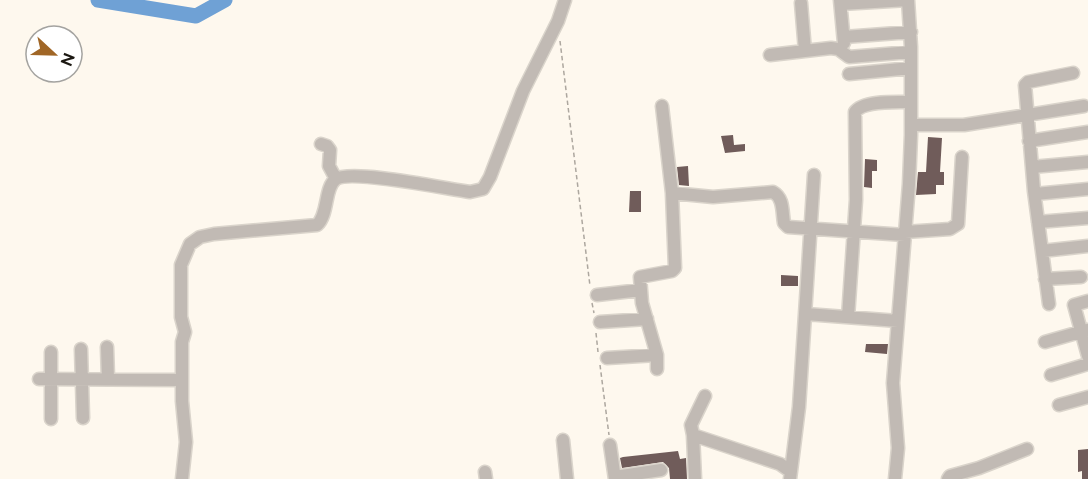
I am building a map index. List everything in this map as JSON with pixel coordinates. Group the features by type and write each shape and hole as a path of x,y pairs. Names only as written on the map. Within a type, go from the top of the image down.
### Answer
{"street":[{"path":"182,479 186,442 182,380 182,342 185,332 181,317 180,272 183,257 190,244 200,237 214,234 317,225 323,218 330,187 336,179 344,177 364,177 470,192 483,189 490,177 523,91 558,21 564,0"},
{"path":"842,53 844,37 841,2 908,0 911,125 893,383 898,448 895,479"},
{"path":"801,3 805,51"},
{"path":"844,37 910,32"},
{"path":"770,55 836,49 849,57 911,52"},
{"path":"849,74 911,68"},
{"path":"1049,303 1024,85 1028,82 1073,73"},
{"path":"848,317 856,200 855,112 858,107 868,104 911,102"},
{"path":"657,369 657,355 647,319 640,278 672,271 675,268 672,193 662,106"},
{"path":"911,125 964,125 1084,106"},
{"path":"1029,141 1088,132"},
{"path":"321,144 330,150 329,166 336,179"},
{"path":"672,193 712,197 773,192 781,201 786,225 811,229 905,233 950,229 958,225 962,157"},
{"path":"1032,167 1088,162"},
{"path":"790,475 806,314 814,175"},
{"path":"1035,194 1088,189"},
{"path":"1038,222 1088,218"},
{"path":"1042,251 1088,246"},
{"path":"1045,279 1081,277"},
{"path":"594,297 641,290"},
{"path":"1088,301 1074,305 1085,331 1088,356"},
{"path":"806,314 898,321"},
{"path":"597,322 647,319"},
{"path":"1045,342 1085,331"},
{"path":"107,347 108,379"},
{"path":"81,349 83,418"},
{"path":"51,352 45,379 51,419"},
{"path":"602,357 657,355"},
{"path":"1051,375 1088,364"},
{"path":"45,379 182,380"},
{"path":"695,479 692,425 705,396"},
{"path":"1059,405 1088,397"},
{"path":"693,435 780,464 790,475"},
{"path":"563,440 567,479"},
{"path":"610,445 615,478 661,470"},
{"path":"948,479 950,476 979,468 1027,449"}],"path":[{"path":"558,21 602,357 610,445"}],"building":[{"path":"733,135 734,145 745,144 745,151 725,153 721,136"},
{"path":"928,137 942,138 940,172 944,172 944,185 936,185 936,194 916,195 918,172 926,172"},
{"path":"865,159 877,160 877,171 872,171 872,188 864,187"},
{"path":"688,166 689,186 679,185 677,167"},
{"path":"630,191 641,191 641,212 629,212"},
{"path":"781,275 798,276 798,286 781,286"},
{"path":"866,344 888,344 887,354 865,352"},
{"path":"1088,449 1088,479 1082,479 1082,471 1078,472 1078,450"},
{"path":"678,451 680,459 686,458 687,479 670,479 669,468 663,462 622,468 620,458 623,457"}],"waterway":[{"path":"98,0 196,16 225,0"}]}
